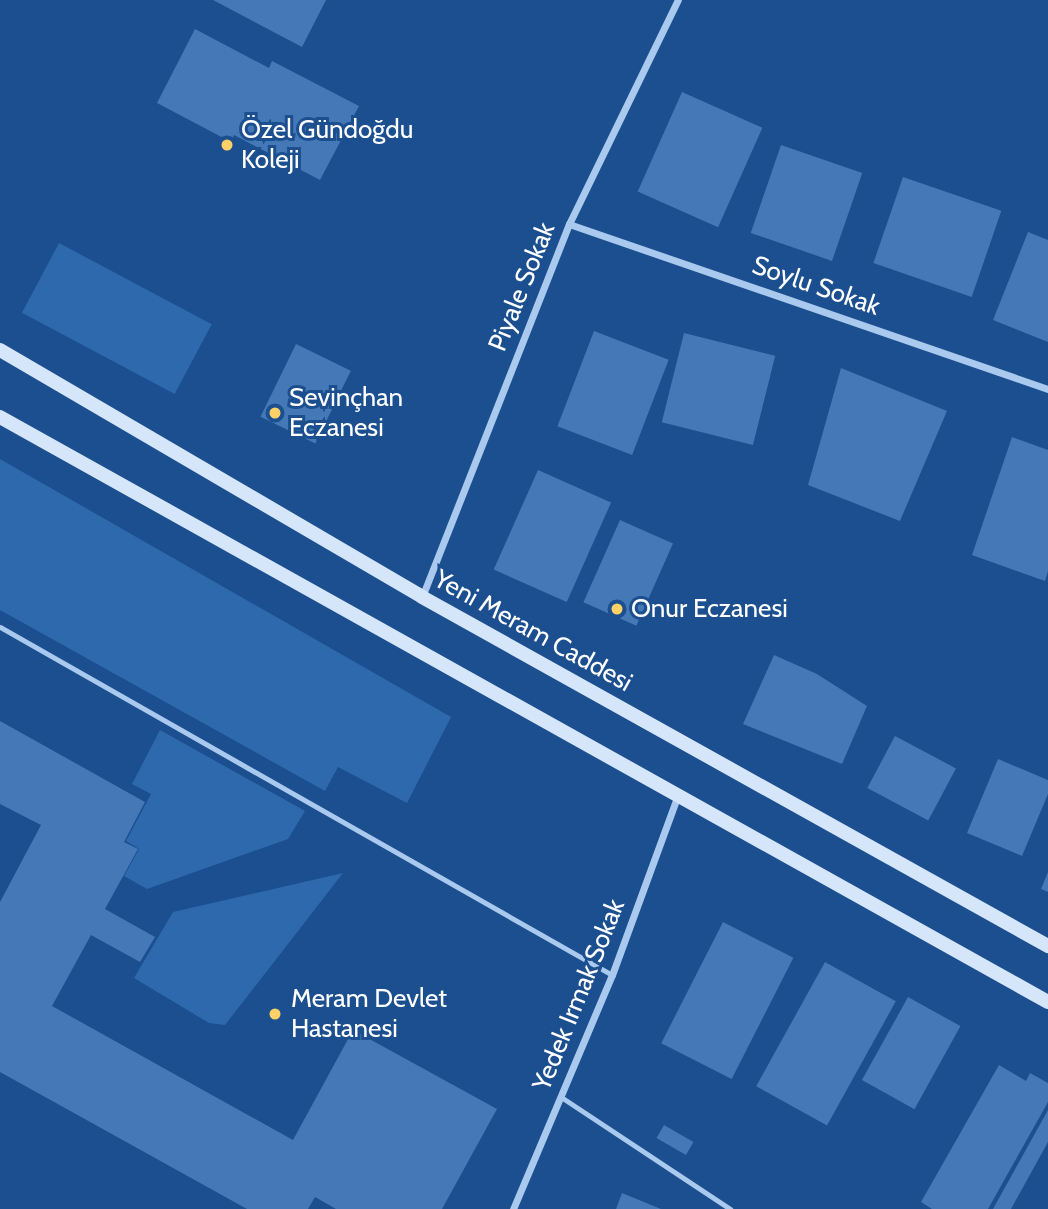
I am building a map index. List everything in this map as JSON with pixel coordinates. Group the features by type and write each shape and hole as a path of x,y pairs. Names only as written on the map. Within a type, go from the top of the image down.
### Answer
{"main road":[{"name":"Yeni Meram Caddesi","path":"0,350 422,597 1048,946"},
{"path":"0,417 416,652 678,794 1048,1002"}],"street":[{"name":"Piyale Sokak","path":"422,597 569,223 678,0"},
{"name":"Soylu Sokak","path":"569,223 1048,389"},
{"name":"Yedek Irmak Sokak","path":"513,1209 612,975 678,794"}],"lane":[{"path":"0,628 612,975"},
{"path":"561,1097 730,1209"}],"shaded area":[{"path":"59,243 212,324 175,394 22,313"},
{"path":"0,459 451,717 407,803 338,767 325,791 0,610"},
{"path":"160,730 305,811 288,839 147,889 124,876 139,849 126,841 151,794 132,784"},
{"path":"343,873 225,1025 209,1023 134,978 173,912"}],"building":[{"path":"213,0 326,0 302,47"},
{"path":"195,29 269,68 272,61 359,106 320,180 234,135 231,142 157,103"},
{"path":"682,92 762,128 718,227 638,192"},
{"path":"781,145 862,173 832,261 751,233"},
{"path":"903,177 1001,211 972,297 873,263"},
{"path":"1028,232 1048,240 1048,342 993,320"},
{"path":"594,331 669,360 632,455 557,426"},
{"path":"684,333 775,356 753,445 662,422"},
{"path":"296,344 351,371 315,444 260,417"},
{"path":"841,368 947,411 900,521 808,485"},
{"path":"1012,437 1048,450 1048,571 1045,581 972,555"},
{"path":"538,470 611,503 567,602 494,570"},
{"path":"620,520 673,544 636,626 583,602"},
{"path":"774,655 817,674 867,706 842,764 743,724"},
{"path":"0,721 145,802 124,842 138,849 105,909 155,937 140,962 91,935 52,1006 293,1140 353,1030 497,1109 442,1209 336,1209 315,1197 308,1209 247,1209 0,1072 0,902 41,825 0,804"},
{"path":"895,736 956,768 928,820 867,788"},
{"path":"998,759 1048,780 1048,794 1022,856 967,833"},
{"path":"1048,872 1048,892 1041,889"},
{"path":"723,922 793,958 732,1079 661,1043"},
{"path":"825,962 896,1001 827,1125 756,1086"},
{"path":"908,997 960,1026 914,1109 862,1080"},
{"path":"999,1065 1026,1081 1030,1073 1048,1083 1048,1102 988,1209 932,1209 921,1202"},
{"path":"1048,1110 1048,1142 1011,1209 993,1209"},
{"path":"664,1125 693,1142 686,1155 656,1138"},
{"path":"622,1193 661,1209 616,1209"}],"place":[{"name":"Özel Gündoğdu Koleji","path":"227,145"},
{"name":"Sevinçhan Eczanesi","path":"275,413"},
{"name":"Onur Eczanesi","path":"617,609"},
{"name":"Meram Devlet Hastanesi","path":"275,1014"}]}
